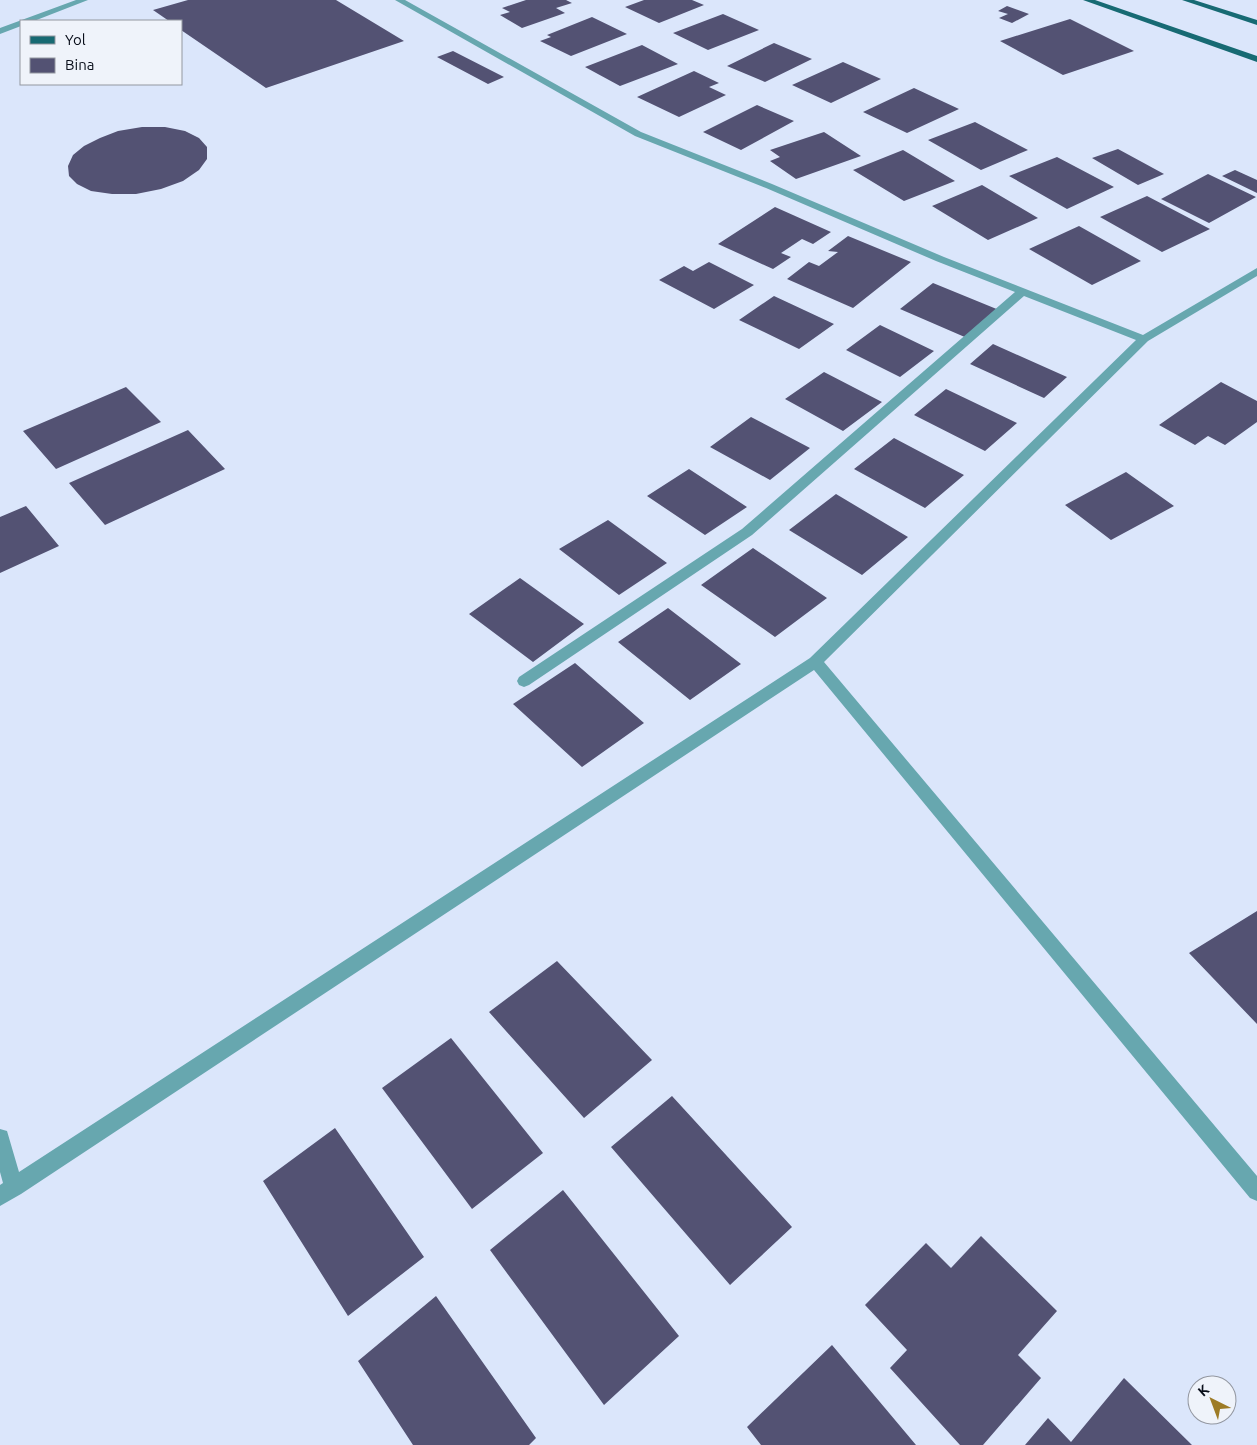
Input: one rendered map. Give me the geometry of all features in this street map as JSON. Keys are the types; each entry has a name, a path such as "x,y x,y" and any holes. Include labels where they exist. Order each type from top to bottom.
{"main road":[{"path":"1087,0 1257,59"},
{"path":"1186,0 1257,23"}],"street":[{"path":"30,20 84,0"},
{"path":"399,0 638,134 769,186 1022,292 1144,339"},
{"path":"0,31 20,23"},
{"path":"0,1138 7,1191 815,662 1144,339 1257,271"},
{"path":"524,681 748,532 1022,292"},
{"path":"815,662 1257,1191"}],"building":[{"path":"188,0 336,0 404,41 266,88 182,31 182,20 168,20 153,10"},
{"path":"526,0 566,0 572,3 556,8 565,13 522,28 500,15 510,12 502,8"},
{"path":"644,0 692,0 704,5 659,23 625,7"},
{"path":"1007,6 1029,14 1012,23 999,18 1008,14 998,11"},
{"path":"723,14 759,30 708,50 673,33"},
{"path":"592,17 627,34 571,56 540,41 551,37 547,35"},
{"path":"1070,19 1134,51 1063,75 1000,41"},
{"path":"774,43 812,59 765,82 727,66"},
{"path":"642,45 678,64 620,86 585,67"},
{"path":"453,51 504,77 488,84 437,57"},
{"path":"843,62 881,79 831,103 792,85"},
{"path":"694,71 719,83 709,87 726,95 679,117 637,97"},
{"path":"914,88 959,109 907,133 863,112"},
{"path":"757,105 794,121 741,150 703,132"},
{"path":"975,122 1028,150 981,170 928,140"},
{"path":"142,127 165,127 185,131 199,138 207,147 207,159 199,170 183,181 161,189 136,194 112,194 91,191 77,184 69,176 68,166 73,155 84,146 118,131"},
{"path":"824,132 861,156 796,179 770,161 780,157 770,150"},
{"path":"1118,149 1164,174 1138,185 1092,158"},
{"path":"903,150 955,181 904,201 853,170"},
{"path":"1057,157 1114,187 1067,209 1009,176"},
{"path":"1235,170 1257,180 1257,193 1222,176"},
{"path":"1208,174 1256,197 1209,223 1161,199"},
{"path":"982,185 1038,218 988,240 932,206"},
{"path":"1147,196 1210,229 1162,252 1100,217"},
{"path":"775,207 831,232 813,244 802,239 781,253 791,257 773,269 718,244"},
{"path":"1079,226 1141,261 1092,285 1029,249"},
{"path":"848,236 911,262 853,308 787,279 809,262 819,266 838,252 828,251"},
{"path":"709,262 754,285 714,309 659,280 684,266 693,271"},
{"path":"933,283 999,310 967,338 900,309"},
{"path":"774,296 834,324 799,349 739,320"},
{"path":"880,325 934,351 900,377 846,350"},
{"path":"993,344 1067,377 1044,398 970,364"},
{"path":"824,372 882,402 843,431 785,399"},
{"path":"1221,382 1257,401 1257,422 1225,445 1208,436 1195,445 1159,425"},
{"path":"126,387 161,422 56,469 23,431"},
{"path":"946,389 1017,423 985,451 914,415"},
{"path":"751,417 810,448 770,480 710,447"},
{"path":"188,430 225,469 105,525 69,483"},
{"path":"894,438 964,475 925,508 854,469"},
{"path":"689,469 747,507 705,535 647,496"},
{"path":"1126,472 1174,506 1111,540 1065,505"},
{"path":"836,494 908,537 862,575 789,530"},
{"path":"26,506 59,546 0,573 0,517"},
{"path":"608,520 667,563 619,595 559,549"},
{"path":"753,548 827,598 775,637 701,585"},
{"path":"520,578 584,624 533,662 469,614"},
{"path":"668,608 741,664 690,700 618,642"},
{"path":"575,663 644,723 582,767 513,704"},
{"path":"1257,911 1257,1024 1189,953"},
{"path":"557,961 652,1060 584,1118 489,1012"},
{"path":"451,1038 543,1153 472,1209 382,1088"},
{"path":"672,1096 792,1227 730,1285 611,1147"},
{"path":"335,1128 424,1257 348,1316 263,1181"},
{"path":"563,1190 679,1336 604,1405 490,1250"},
{"path":"981,1236 1057,1311 1018,1355 1041,1378 983,1445 960,1445 890,1368 907,1350 865,1305 926,1243 951,1268"},
{"path":"436,1296 536,1438 529,1445 413,1445 358,1361"},
{"path":"832,1345 916,1445 761,1445 747,1427"},
{"path":"1124,1378 1192,1445 1025,1445 1048,1418 1071,1442"}]}
